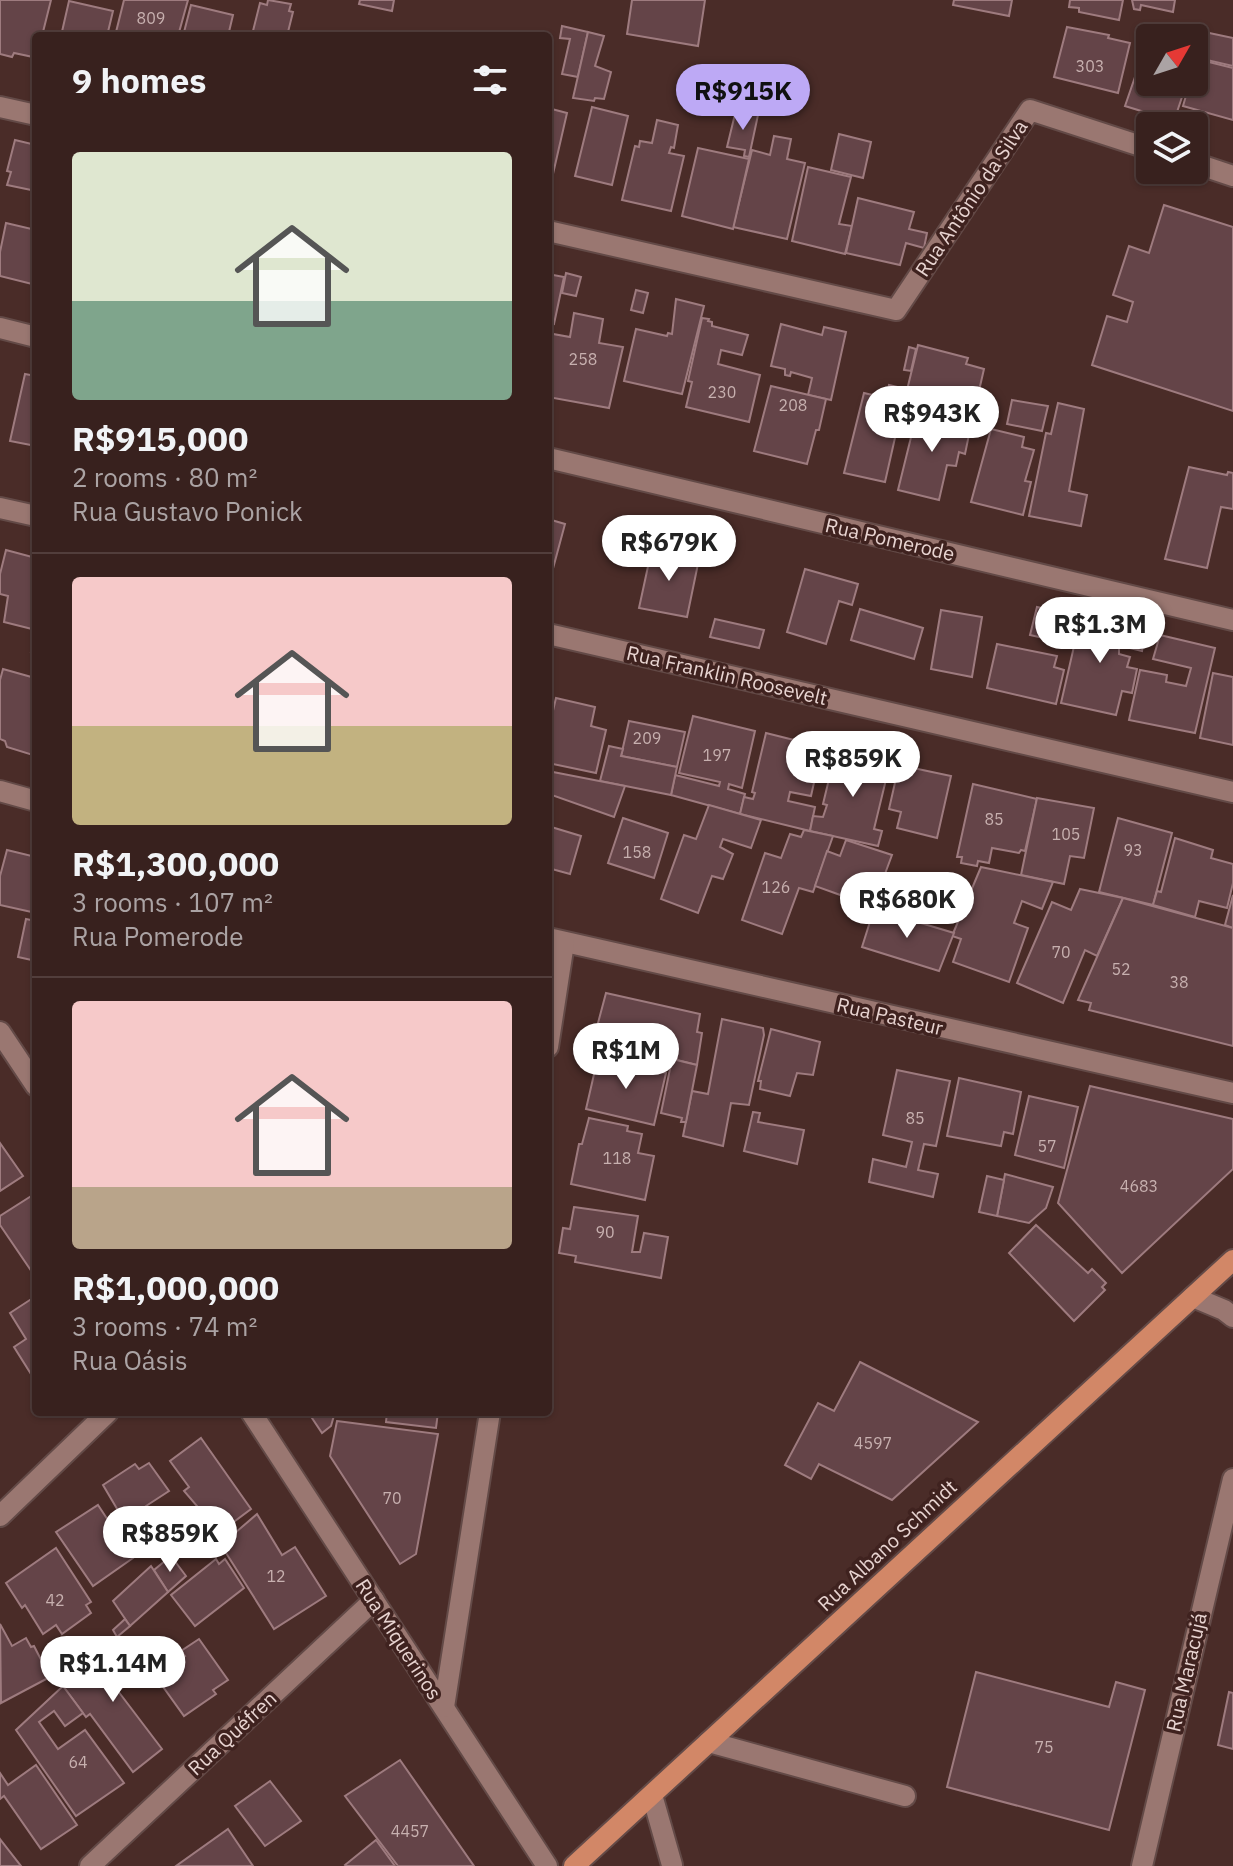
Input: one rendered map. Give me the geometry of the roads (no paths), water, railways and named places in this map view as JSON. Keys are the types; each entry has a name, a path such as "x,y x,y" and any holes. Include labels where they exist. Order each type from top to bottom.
{"main road":[{"name":"Rua Albano Schmidt","path":"574,1866 1233,1260"}],"street":[{"path":"0,107 32,114"},
{"name":"Rua Antônio da Silva","path":"552,232 896,310 1030,110 1136,144"},
{"path":"1208,168 1233,176"},
{"path":"0,328 32,336"},
{"name":"Rua Pomerode","path":"552,459 1233,620"},
{"path":"0,508 32,515"},
{"name":"Rua Franklin Roosevelt","path":"552,635 1233,792"},
{"path":"0,791 32,800"},
{"path":"552,994 556,940"},
{"name":"Rua Pasteur","path":"556,940 1233,1093"},
{"path":"0,1032 32,1080"},
{"path":"1193,1297 1233,1317"},
{"path":"0,1516 104,1416"},
{"name":"Rua Miquerinos","path":"254,1416 547,1866"},
{"path":"444,1707 489,1416"},
{"name":"Rua Maracujá","path":"1142,1866 1233,1479"},
{"name":"Rua Quéfren","path":"90,1866 374,1600"},
{"path":"709,1742 905,1796"},
{"path":"652,1795 671,1866"}]}
